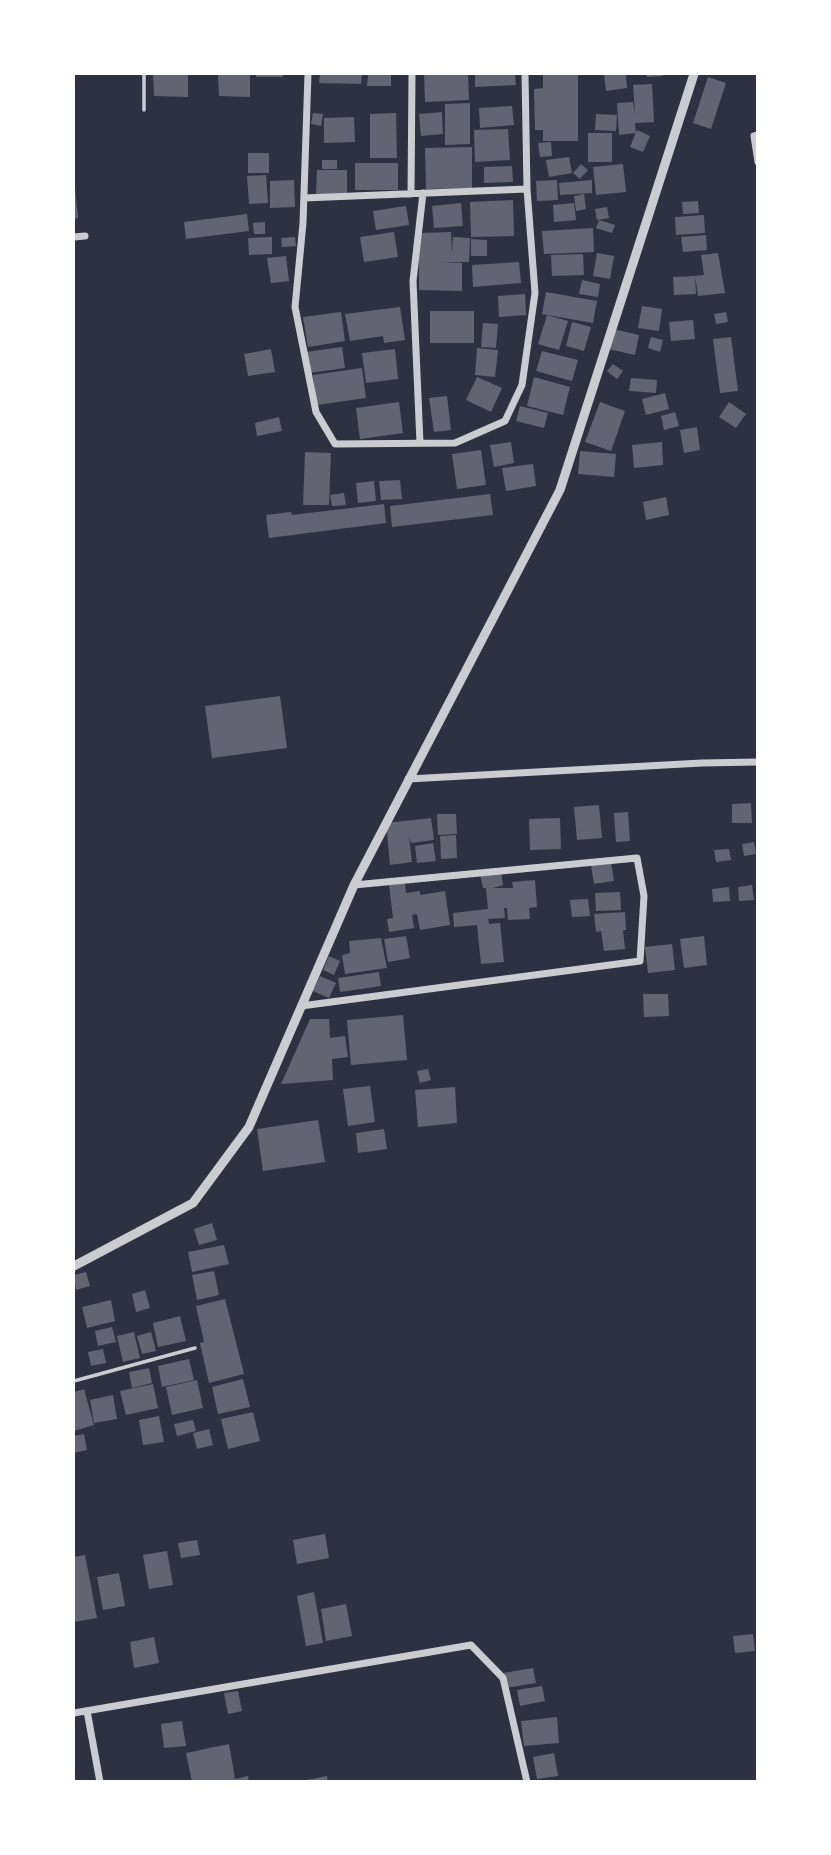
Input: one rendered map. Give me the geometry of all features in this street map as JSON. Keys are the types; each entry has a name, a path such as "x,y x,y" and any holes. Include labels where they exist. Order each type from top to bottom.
{"street":[{"path":"308,74 304,198 295,307 316,412 335,444 455,443 505,421 522,385 535,293 527,189 525,74"},
{"path":"411,194 412,74"},
{"path":"74,1266 193,1203 249,1127 354,886 560,490 694,74"},
{"path":"758,135 754,136 758,162"},
{"path":"304,198 527,189"},
{"path":"420,443 412,281 423,193"},
{"path":"74,237 85,236"},
{"path":"408,779 758,762"},
{"path":"301,1006 640,961 644,896 637,858 354,886"},
{"path":"74,1713 471,1644 503,1678 527,1782"},
{"path":"87,1711 100,1782"}],"lane":[{"path":"144,74 144,110"},
{"path":"74,1381 195,1348"}],"building":[{"path":"153,74 188,74 188,97 154,96"},
{"path":"218,74 250,74 250,97 219,96"},
{"path":"256,74 283,74 283,77 256,77"},
{"path":"320,74 362,74 361,84 319,83"},
{"path":"368,74 391,74 391,86 367,86"},
{"path":"424,74 468,74 469,100 425,102"},
{"path":"475,74 515,74 516,85 475,87"},
{"path":"543,74 578,74 578,141 543,141 543,130 535,130 534,89 543,88"},
{"path":"604,74 626,74 627,88 606,91"},
{"path":"646,74 663,74 663,76 647,77"},
{"path":"708,77 726,83 711,129 693,123"},
{"path":"652,84 654,122 635,123 636,133 619,135 617,103 633,102 635,115 633,85"},
{"path":"470,103 470,144 445,145 445,104"},
{"path":"512,106 514,125 480,128 479,108"},
{"path":"442,112 443,134 421,136 419,114"},
{"path":"313,113 323,114 321,126 311,124"},
{"path":"396,113 397,158 370,158 370,114"},
{"path":"596,114 617,115 616,131 595,130"},
{"path":"354,117 355,142 324,143 324,118"},
{"path":"508,129 510,160 475,162 474,130"},
{"path":"637,130 650,136 643,152 630,147"},
{"path":"588,133 612,133 612,162 588,162"},
{"path":"551,142 552,156 540,157 538,143"},
{"path":"472,147 472,188 426,189 425,148"},
{"path":"248,153 269,153 269,173 248,173"},
{"path":"569,157 572,173 549,177 546,160"},
{"path":"322,160 337,160 337,169 322,169"},
{"path":"355,163 398,163 398,190 355,190"},
{"path":"581,164 588,170 580,179 573,173"},
{"path":"623,164 626,192 596,195 593,167"},
{"path":"512,166 513,182 484,183 484,167"},
{"path":"317,170 347,170 347,195 316,194"},
{"path":"266,175 268,203 249,204 247,176"},
{"path":"294,180 295,207 270,208 270,181"},
{"path":"557,180 558,200 537,201 536,181"},
{"path":"592,180 592,193 560,195 559,183"},
{"path":"74,188 78,218 74,219"},
{"path":"584,194 586,209 576,211 574,196"},
{"path":"513,200 514,236 471,237 470,202"},
{"path":"698,201 699,213 683,214 682,202"},
{"path":"461,203 463,226 434,228 432,206"},
{"path":"574,203 576,220 554,222 553,205"},
{"path":"406,206 409,225 376,230 373,211"},
{"path":"607,207 609,218 597,220 595,209"},
{"path":"247,214 249,231 186,239 184,222"},
{"path":"704,215 705,233 676,235 675,217"},
{"path":"599,220 615,225 612,233 596,228"},
{"path":"265,222 265,234 254,234 253,223"},
{"path":"593,228 594,252 544,254 542,231"},
{"path":"394,232 398,257 364,262 360,237"},
{"path":"451,232 452,253 453,237 470,238 469,262 442,262 462,263 462,291 419,290 419,233"},
{"path":"706,235 707,250 683,252 681,237"},
{"path":"272,237 272,254 249,255 248,238"},
{"path":"295,237 296,246 282,247 281,238"},
{"path":"471,239 487,240 487,256 471,256"},
{"path":"597,253 614,256 610,279 593,276"},
{"path":"718,253 725,293 698,296 695,276 704,275 701,255"},
{"path":"583,254 584,275 552,276 551,255"},
{"path":"286,256 289,281 271,283 267,258"},
{"path":"519,262 521,283 473,287 472,265"},
{"path":"695,276 696,294 674,295 673,277"},
{"path":"582,280 600,284 598,297 579,294"},
{"path":"546,292 597,301 593,323 542,314"},
{"path":"525,294 526,315 499,317 498,296"},
{"path":"642,306 662,309 659,331 638,328"},
{"path":"400,307 405,340 384,343 383,336 350,341 345,314"},
{"path":"430,311 474,311 474,343 430,343"},
{"path":"341,312 345,341 308,347 303,317"},
{"path":"726,312 728,322 716,324 714,314"},
{"path":"547,315 568,321 559,350 538,344"},
{"path":"693,320 695,339 671,341 669,322"},
{"path":"572,322 591,327 584,351 566,346"},
{"path":"483,323 498,324 496,348 481,347"},
{"path":"613,329 639,335 635,355 608,349"},
{"path":"651,337 663,340 660,352 648,348"},
{"path":"731,337 738,391 720,393 713,339"},
{"path":"342,347 345,368 309,373 306,352"},
{"path":"477,348 498,350 495,377 475,375"},
{"path":"271,349 275,372 248,376 244,354"},
{"path":"395,349 398,379 366,383 362,353"},
{"path":"542,351 578,360 572,381 536,371"},
{"path":"613,364 623,371 617,379 607,371"},
{"path":"362,368 366,398 317,405 313,375"},
{"path":"477,377 502,388 491,412 466,400"},
{"path":"534,377 570,387 563,415 527,406"},
{"path":"631,378 657,380 656,393 629,391"},
{"path":"665,393 669,409 646,415 642,399"},
{"path":"447,396 451,430 434,432 429,398"},
{"path":"399,402 403,433 360,439 356,408"},
{"path":"600,402 625,411 611,451 585,442"},
{"path":"729,402 746,414 736,428 719,417"},
{"path":"520,406 548,413 544,428 516,421"},
{"path":"675,412 679,426 664,430 661,416"},
{"path":"279,417 282,431 257,436 255,423"},
{"path":"697,427 700,450 684,453 680,430"},
{"path":"511,442 514,463 494,467 490,445"},
{"path":"662,442 663,465 634,468 632,445"},
{"path":"481,450 486,485 457,489 452,454"},
{"path":"580,451 616,454 614,477 578,474"},
{"path":"305,452 331,453 329,505 303,505"},
{"path":"533,464 536,486 506,491 502,468"},
{"path":"400,480 402,499 381,500 379,481"},
{"path":"374,481 376,501 358,503 356,483"},
{"path":"344,493 346,505 332,506 330,495"},
{"path":"490,494 493,515 392,527 390,506"},
{"path":"666,497 669,515 646,520 643,502"},
{"path":"384,504 386,523 269,538 266,515 291,512 292,515"},
{"path":"280,696 287,748 212,758 205,706"},
{"path":"751,803 752,823 732,823 732,804"},
{"path":"599,805 602,838 577,840 574,807"},
{"path":"628,812 630,841 616,842 614,813"},
{"path":"437,814 456,814 457,834 438,835"},
{"path":"431,818 434,840 411,843 409,836 412,862 390,865 386,823"},
{"path":"560,818 561,849 530,850 529,819"},
{"path":"456,835 457,858 441,859 440,836"},
{"path":"754,842 756,854 744,856 742,844"},
{"path":"433,843 436,861 417,863 415,846"},
{"path":"729,849 731,860 716,862 714,850"},
{"path":"611,862 614,881 594,884 591,865"},
{"path":"501,871 503,885 493,888 513,888 512,882 535,880 537,907 529,908 530,919 508,920 507,908 504,908 505,918 488,919 489,924 500,923 504,962 481,964 477,925 454,927 453,913 488,909 486,888 483,888 480,874"},
{"path":"405,883 406,893 420,891 420,895 445,891 450,925 420,930 417,914 412,915 414,928 389,932 387,919 393,918 389,885"},
{"path":"752,885 754,900 739,901 738,887"},
{"path":"729,887 730,901 713,902 712,889"},
{"path":"620,892 621,910 596,911 595,893"},
{"path":"588,899 590,916 572,917 570,900"},
{"path":"625,912 625,949 604,951 601,931 596,932 594,914"},
{"path":"406,936 410,958 388,962 384,939"},
{"path":"704,936 707,965 684,968 680,939"},
{"path":"381,938 387,968 345,974 342,955 350,953 349,941"},
{"path":"672,944 675,970 648,973 645,947"},
{"path":"329,956 340,961 334,975 323,970"},
{"path":"379,972 381,986 340,992 338,978"},
{"path":"320,976 336,983 329,998 313,991"},
{"path":"643,994 668,994 669,1016 644,1017"},
{"path":"403,1015 407,1060 351,1065 347,1020"},
{"path":"310,1019 329,1019 330,1038 345,1036 348,1057 332,1059 333,1080 281,1084"},
{"path":"428,1069 431,1080 420,1083 417,1071"},
{"path":"370,1086 375,1122 348,1126 343,1089"},
{"path":"455,1087 457,1123 418,1127 415,1090"},
{"path":"318,1120 325,1162 263,1171 257,1129"},
{"path":"384,1129 387,1149 358,1153 356,1133"},
{"path":"212,1223 217,1240 199,1245 194,1229"},
{"path":"224,1245 229,1264 192,1272 188,1252"},
{"path":"214,1271 219,1295 197,1300 192,1275"},
{"path":"86,1272 90,1286 76,1290 74,1275"},
{"path":"145,1290 150,1308 136,1312 132,1294"},
{"path":"225,1299 244,1374 209,1383 200,1343 204,1342 196,1306"},
{"path":"111,1300 115,1321 87,1328 82,1307"},
{"path":"180,1316 186,1341 158,1347 153,1323"},
{"path":"112,1327 116,1342 98,1346 95,1331"},
{"path":"134,1332 140,1358 123,1362 117,1336"},
{"path":"151,1332 156,1351 142,1354 137,1336"},
{"path":"103,1349 106,1363 91,1366 88,1352"},
{"path":"189,1359 194,1380 162,1387 158,1366"},
{"path":"149,1368 152,1383 132,1388 129,1372"},
{"path":"243,1379 250,1407 218,1414 212,1387"},
{"path":"197,1380 203,1408 172,1415 166,1387"},
{"path":"153,1384 158,1408 126,1415 120,1391"},
{"path":"84,1389 94,1425 74,1431 74,1392"},
{"path":"113,1395 117,1419 94,1423 90,1400"},
{"path":"253,1412 260,1441 228,1449 221,1419"},
{"path":"159,1416 164,1442 143,1445 139,1420"},
{"path":"193,1420 196,1431 177,1436 174,1424"},
{"path":"209,1429 213,1445 197,1449 193,1433"},
{"path":"84,1434 87,1450 74,1453 74,1436"},
{"path":"325,1534 329,1558 297,1564 293,1540"},
{"path":"197,1540 200,1555 181,1558 178,1543"},
{"path":"167,1551 173,1585 149,1589 143,1555"},
{"path":"85,1555 97,1618 74,1622 74,1557"},
{"path":"119,1573 125,1606 103,1610 97,1577"},
{"path":"314,1592 323,1643 306,1646 297,1596"},
{"path":"346,1604 352,1636 326,1641 321,1609"},
{"path":"753,1634 755,1651 735,1653 733,1636"},
{"path":"154,1637 159,1663 134,1668 130,1642"},
{"path":"533,1668 536,1683 506,1688 503,1673"},
{"path":"542,1686 545,1701 520,1706 517,1690"},
{"path":"238,1691 242,1711 228,1714 224,1693"},
{"path":"557,1717 559,1743 524,1746 521,1721"},
{"path":"182,1721 186,1746 164,1748 161,1724"},
{"path":"229,1744 235,1779 248,1776 249,1782 192,1782 186,1753"},
{"path":"554,1753 558,1776 537,1779 533,1757"},
{"path":"327,1776 328,1782 306,1782 306,1780"}]}
